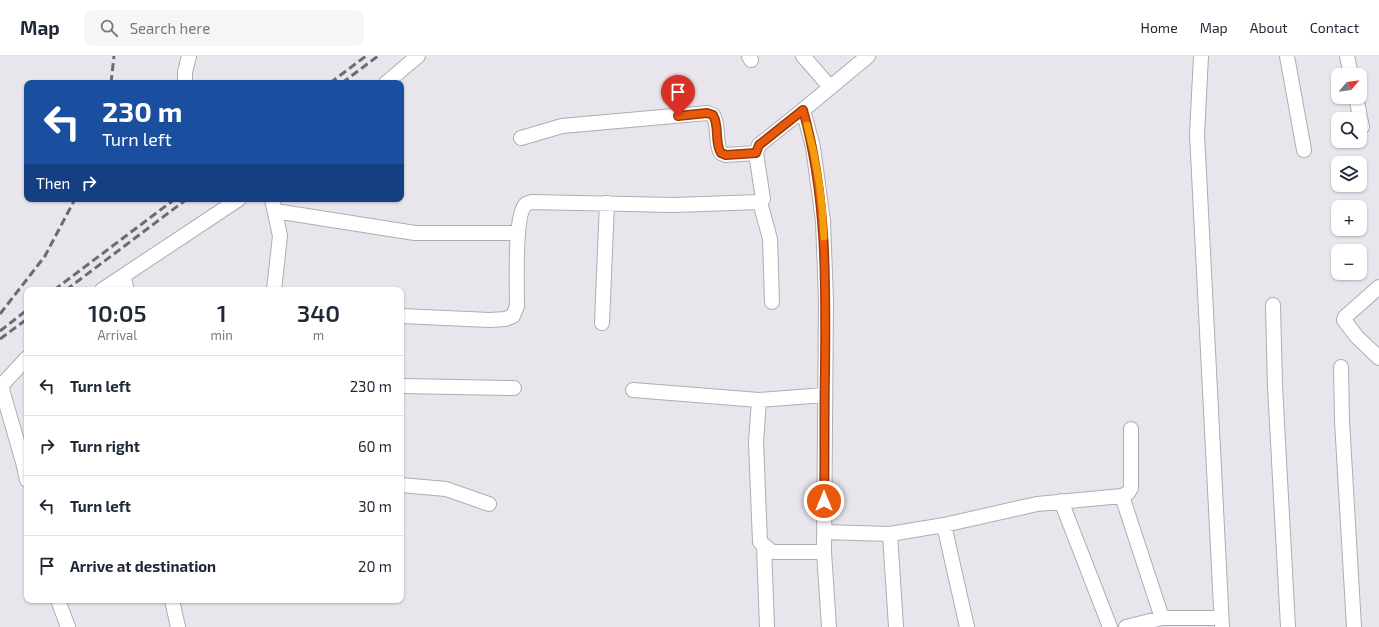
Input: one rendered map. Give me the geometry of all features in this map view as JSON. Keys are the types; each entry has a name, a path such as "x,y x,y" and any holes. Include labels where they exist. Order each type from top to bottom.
{"street":[{"path":"185,80 185,72 189,56"},
{"path":"390,80 418,56"},
{"path":"803,56 830,87"},
{"path":"772,302 770,239 760,202 763,198 756,153 759,145 868,56"},
{"path":"1126,627 1162,618 1221,623 1197,134 1201,56"},
{"path":"1287,56 1304,150"},
{"path":"1347,56 1350,68"},
{"path":"803,110 813,147 823,221 826,300 824,552 829,627"},
{"path":"521,138 562,126 707,113 713,115 716,121 718,148 721,153 726,155 756,153"},
{"path":"106,287 234,202"},
{"path":"404,316 490,320 505,319 514,316 517,306 518,233 523,210 526,204 531,202 674,205 760,202"},
{"path":"602,323 607,203"},
{"path":"274,287 280,236 274,205 415,233 518,233"},
{"path":"123,276 126,287"},
{"path":"1379,287 1345,317 1344,320 1357,337 1379,358"},
{"path":"1273,305 1275,386 1288,627"},
{"path":"24,361 1,386 24,466"},
{"path":"1341,367 1342,421 1354,627"},
{"path":"404,386 514,388"},
{"path":"633,390 759,400 825,396"},
{"path":"759,400 756,442 760,542 772,552 824,552"},
{"path":"824,532 890,534 944,525 1037,504 1122,496 1128,493 1130,488 1131,429"},
{"path":"404,485 446,490 489,504"},
{"path":"1122,496 1162,618"},
{"path":"1060,501 1110,627"},
{"path":"944,525 967,627"},
{"path":"890,534 896,627"},
{"path":"764,546 767,627"},
{"path":"59,603 68,627"},
{"path":"173,603 178,627"}],"railway":[{"path":"111,80 114,56"},
{"path":"334,80 366,56"},
{"path":"346,80 378,56"},
{"path":"0,314 45,256 73,202"},
{"path":"58,287 171,202"},
{"path":"70,287 183,202"},
{"path":"0,331 24,312"},
{"path":"0,339 24,321"}],"slow traffic":[{"path":"807,125 813,147 824,237"}],"route":[{"path":"678,116 707,113 713,115 716,121 718,148 721,153 726,155 756,153 759,145 791,118 803,110 813,147 823,221 826,300 824,501"}]}
